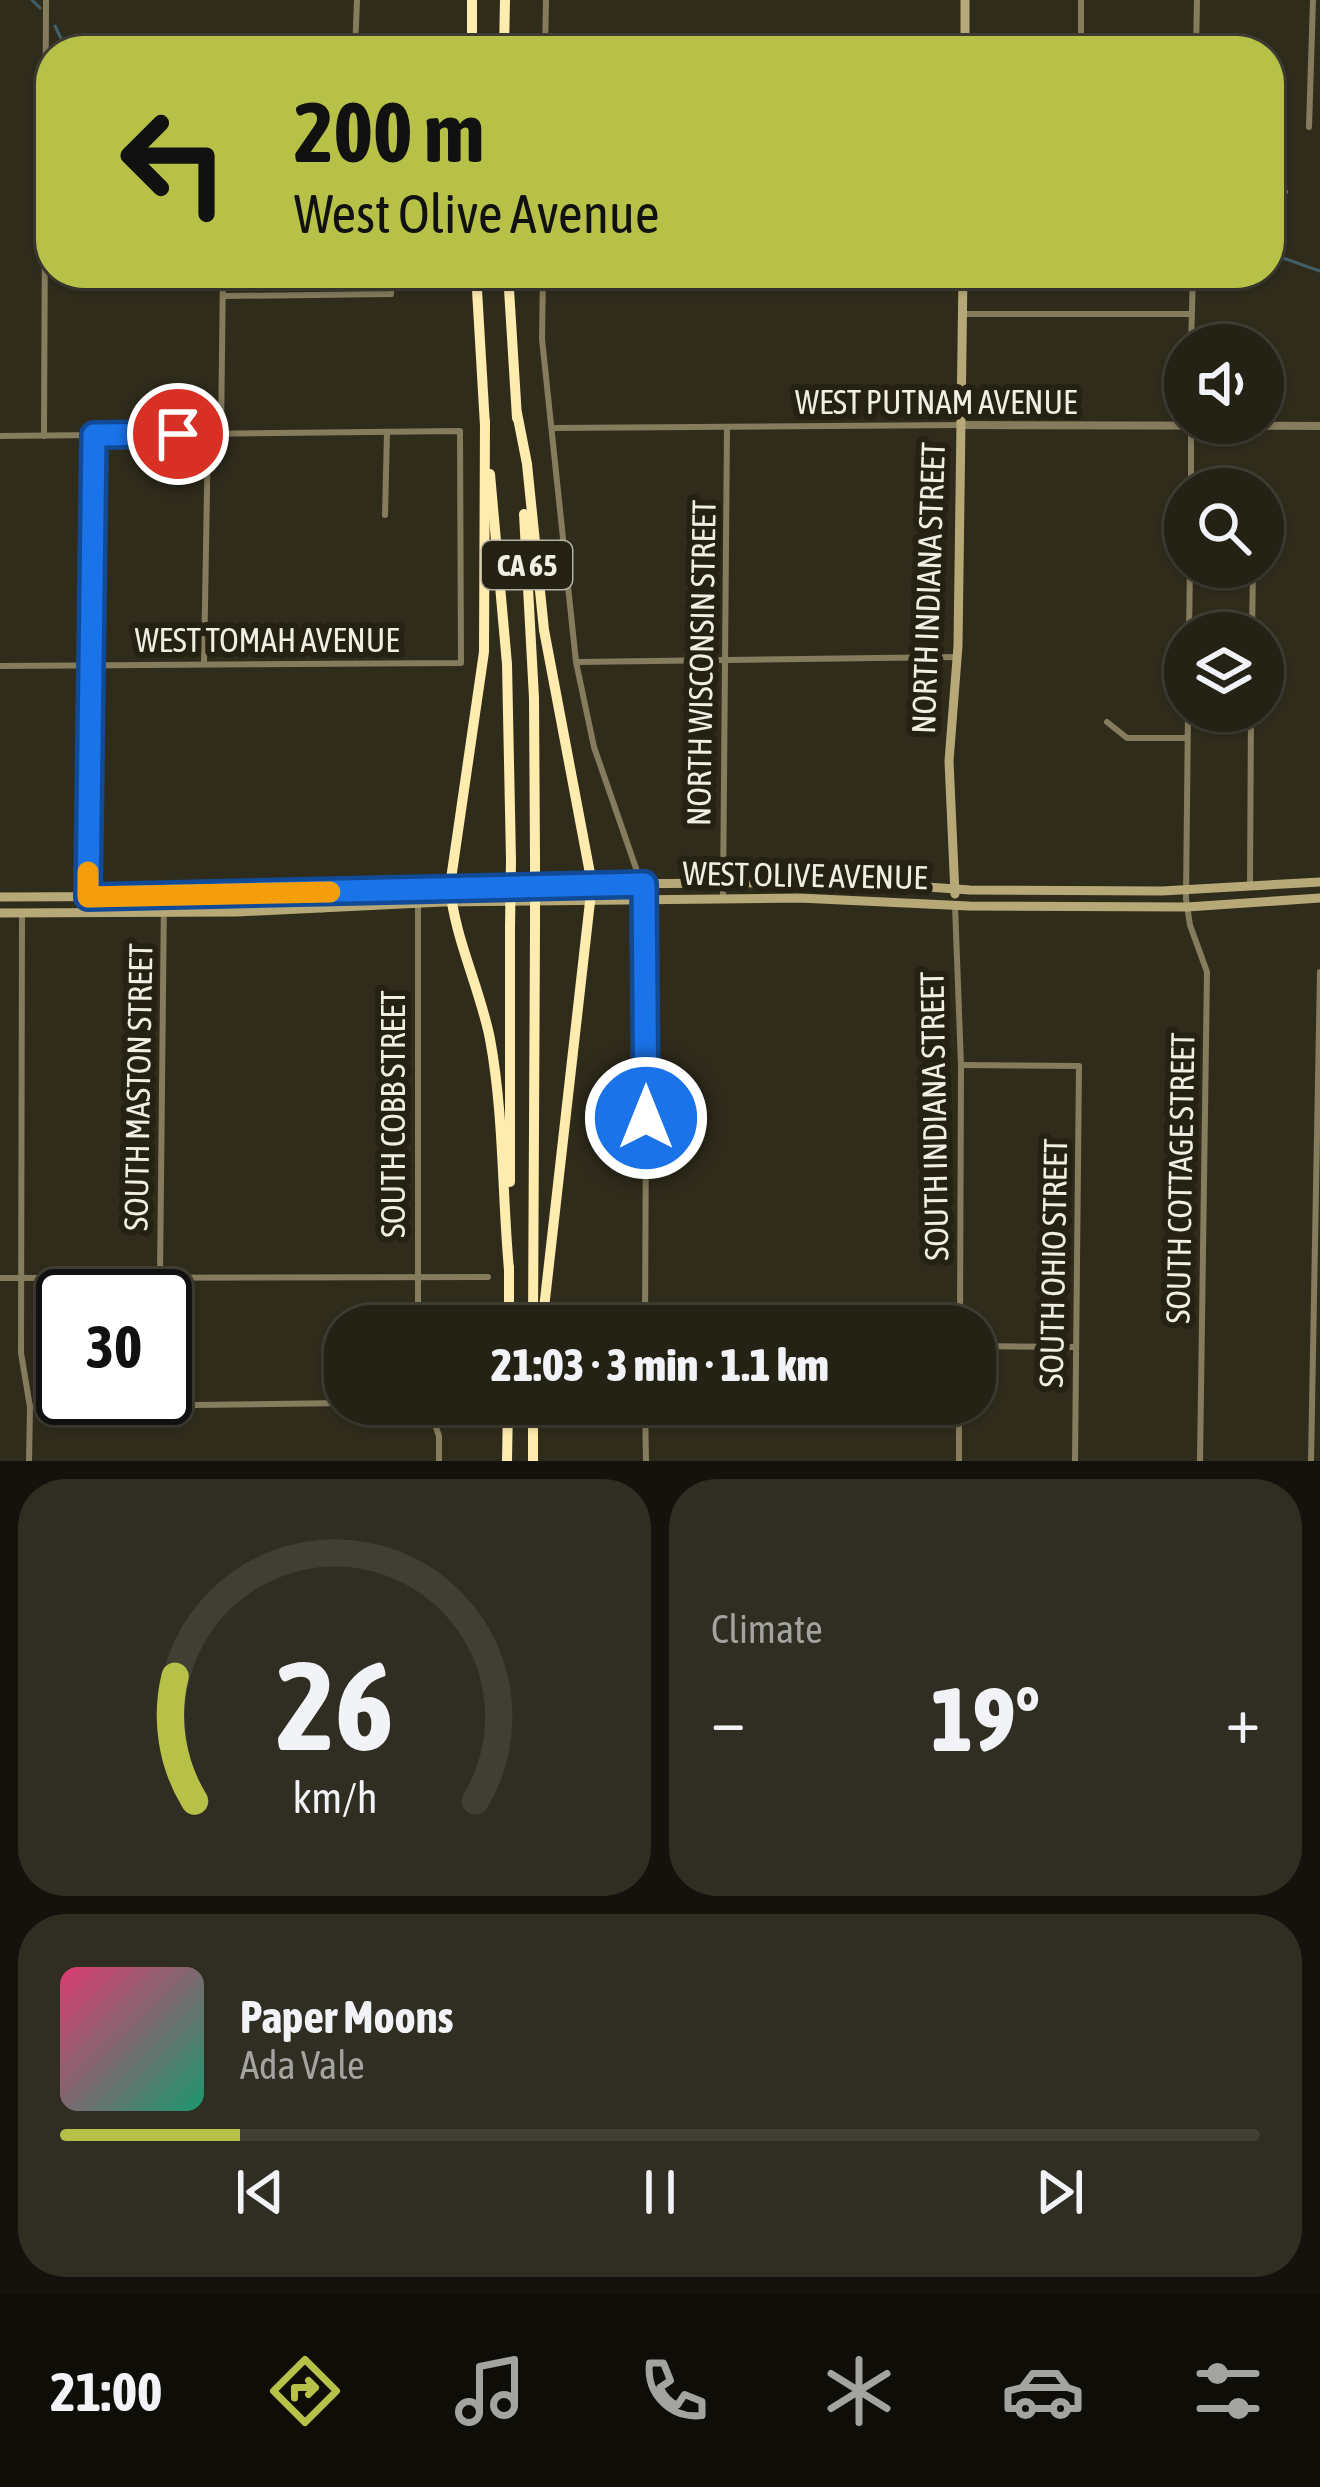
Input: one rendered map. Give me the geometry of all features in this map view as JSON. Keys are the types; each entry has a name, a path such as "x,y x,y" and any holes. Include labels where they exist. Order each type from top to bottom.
{"highway":[{"path":"472,0 472,36"},
{"path":"504,36 505,0"},
{"name":"CA 65","path":"477,288 508,664 509,1305"},
{"name":"CA 65","path":"509,288 533,660 537,1305"},
{"path":"517,413 527,464 544,630 592,884 540,1305"},
{"path":"485,421 484,652 451,886 493,1057 509,1270"},
{"path":"508,1425 508,1461"},
{"path":"533,1425 533,1461"}],"main road":[{"path":"964,36 965,0"},
{"name":"NORTH INDIANA STREET","path":"955,905 949,761 957,657 963,288"},
{"name":"WEST OLIVE AVENUE","path":"0,913 592,901 723,883 856,882 1186,898 1250,885 1320,882"},
{"name":"WEST OLIVE AVENUE","path":"0,897 164,897 592,884 723,899 855,898 955,905 1320,898"},
{"path":"322,908 331,900 357,896 360,890"}],"street":[{"path":"46,0 46,36"},
{"path":"356,36 357,0"},
{"path":"545,0 545,36"},
{"path":"1081,0 1081,36"},
{"path":"1196,36 1197,0"},
{"path":"1309,127 1312,0"},
{"path":"44,436 45,288"},
{"path":"221,432 223,288"},
{"path":"223,296 392,294 392,288"},
{"path":"543,288 542,339 576,662 594,747 646,892 645,1305"},
{"path":"1191,324 1192,288"},
{"path":"962,314 1191,314"},
{"name":"WEST PUTNAM AVENUE","path":"552,428 1164,424"},
{"name":"WEST PUTNAM AVENUE","path":"1284,425 1320,426"},
{"name":"NORTH WISCONSIN STREET","path":"723,899 727,428"},
{"name":"WEST TOMAH AVENUE","path":"0,666 461,663 460,430 387,432"},
{"path":"0,436 387,432 385,515"},
{"path":"204,663 208,433"},
{"path":"88,912 94,435"},
{"path":"576,662 957,657"},
{"path":"1107,722 1126,738 1187,738"},
{"name":"SOUTH COTTAGE STREET","path":"1187,732 1186,898 1207,972 1200,1461"},
{"path":"1250,885 1251,732"},
{"name":"SOUTH MASTON STREET","path":"160,1269 164,897"},
{"name":"SOUTH COBB STREET","path":"418,902 418,1305"},
{"name":"SOUTH INDIANA STREET","path":"955,905 961,1065 960,1305"},
{"path":"22,913 21,1353 30,1407 29,1461"},
{"path":"1311,1461 1320,973"},
{"name":"SOUTH OHIO STREET","path":"961,1065 1079,1066 1075,1461"},
{"path":"0,1278 36,1276"},
{"path":"192,1278 488,1276"},
{"path":"996,1346 1076,1346"},
{"path":"30,1407 324,1403"},
{"path":"435,1425 439,1461"},
{"path":"646,1425 646,1461"},
{"path":"959,1425 959,1461"}],"waterway":[{"path":"32,0 40,8"},
{"path":"55,26 60,36"},
{"path":"1284,258 1320,271"}],"slow traffic":[{"path":"88,872 88,897 330,892"}],"route":[{"path":"178,434 94,435 88,897 644,884 646,1118"}]}
